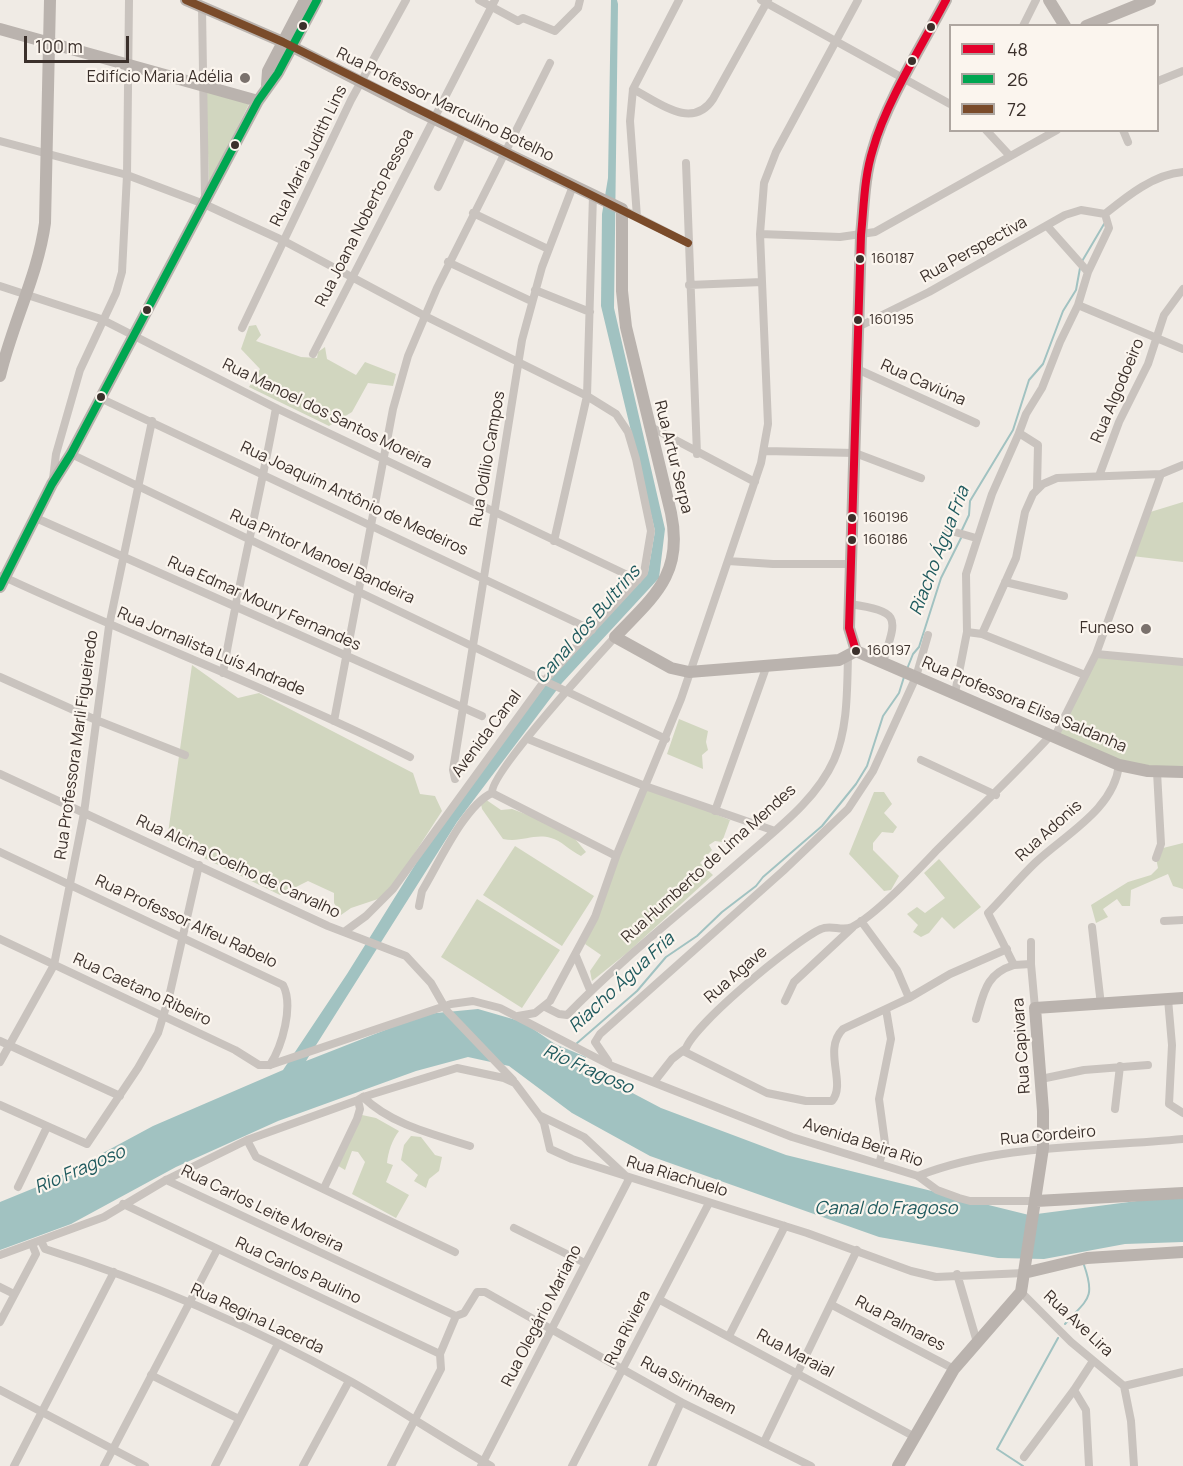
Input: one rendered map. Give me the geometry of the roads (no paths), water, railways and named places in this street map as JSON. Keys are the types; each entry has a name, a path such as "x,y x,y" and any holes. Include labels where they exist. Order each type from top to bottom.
{"street":[{"path":"0,375 44,237 48,154 50,0"},
{"path":"52,484 56,454 73,393 101,319 116,293 122,272 127,176 129,0"},
{"name":"Rua Professor Marculino Botelho","path":"186,0 287,44 361,83 688,243"},
{"path":"2,580 52,484 72,454 258,101 267,85 278,74 304,0"},
{"path":"287,44 317,0"},
{"name":"Rua Maria Judith Lins","path":"242,328 361,83 406,0"},
{"path":"479,0 493,4 518,21 523,18 555,31 578,8 580,0"},
{"path":"637,217 630,121 633,89 679,0"},
{"path":"517,1016 535,1013 545,1007 576,956 600,903 616,856 666,738 741,526 765,451 768,394 760,234 761,198 769,167 858,0"},
{"name":"Rua Humberto de Lima Mendes","path":"545,1007 566,1015 590,990 775,831 819,786 837,752 852,654 849,628 861,235 866,175 874,145 946,0"},
{"path":"1024,24 1036,0"},
{"path":"1049,0 1064,24"},
{"path":"1091,24 1150,0"},
{"path":"633,89 684,115 703,110 713,99 765,1 949,103"},
{"name":"Rua Joana Noberto Pessoa","path":"313,354 493,4"},
{"path":"202,8 205,203"},
{"path":"0,29 258,101"},
{"path":"334,721 400,381 448,262 550,63"},
{"path":"1159,81 1183,71"},
{"path":"438,187 464,132"},
{"path":"988,132 1010,156"},
{"path":"760,234 861,235 882,228 1053,132"},
{"path":"1124,132 1128,142"},
{"path":"0,141 127,176 205,203 587,396"},
{"path":"686,163 697,454"},
{"path":"954,693 967,632 966,574 976,537 1002,467 1026,414 1042,388 1078,305 1087,271 1107,221 1138,189 1171,174 1183,172"},
{"name":"Rua Odílio Campos","path":"455,779 453,770 471,645 519,361 531,301 548,249 573,186"},
{"path":"554,541 587,396 597,197"},
{"name":"Rua Artur Serpa","path":"492,793 495,781 563,690 661,588 669,571 673,549 673,520 649,426 624,311 620,208"},
{"name":"Rua Perspectiva","path":"858,327 1048,227 1065,215 1081,210 1107,221"},
{"path":"473,213 548,249"},
{"path":"1048,227 1087,271"},
{"path":"448,262 531,301"},
{"path":"689,285 762,282"},
{"name":"Rua Manoel dos Santos Moreira","path":"0,285 101,319 276,408 638,580"},
{"name":"Rua Algodoeiro","path":"1099,476 1119,422 1157,340 1164,315 1183,288"},
{"path":"535,290 590,312"},
{"path":"1078,305 1183,349"},
{"name":"Rua Caviúna","path":"857,369 976,423"},
{"name":"Avenida Canal","path":"344,932 375,909 403,877 546,681 646,570 651,531 628,432 616,414 587,396"},
{"name":"Rua Joaquim Antônio de Medeiros","path":"100,398 592,630"},
{"path":"224,674 234,607 264,474 276,408"},
{"name":"Rua Professora Marli Figueiredo","path":"0,1062 4,1044 54,965 84,813 109,626 152,421"},
{"path":"649,426 697,454 754,482"},
{"path":"982,634 1016,558 1025,512 1037,488 1038,445 1019,433"},
{"path":"765,451 855,453 921,478"},
{"name":"Rua Pintor Manoel Bandeira","path":"72,454 666,738"},
{"path":"1037,488 1057,478 1161,474 1183,465"},
{"path":"785,1001 794,982 909,879 1053,736 1096,654 1161,474"},
{"name":"Rua Edmar Moury Fernandes","path":"36,518 482,716"},
{"path":"948,530 976,537"},
{"path":"728,561 773,564 851,564"},
{"name":"Rua Jornalista Luís Andrade","path":"2,580 334,721 410,757"},
{"path":"1005,582 1064,596"},
{"path":"850,604 886,612 892,618 894,625 883,662"},
{"path":"967,632 982,634 1084,675"},
{"path":"612,1066 598,1048 595,1039 776,877 848,809 873,771 915,677 928,635"},
{"path":"615,637 670,668 689,672 830,661 852,654"},
{"name":"Rua Professora Elisa Saldanha","path":"852,654 883,662 1119,765 1157,772 1183,772"},
{"path":"1096,654 1183,662"},
{"path":"715,811 767,665"},
{"path":"0,677 96,720 184,755"},
{"path":"528,739 645,786 775,831"},
{"path":"921,760 996,795"},
{"name":"Rua Adonis","path":"1007,949 988,913 1035,864 1086,820 1108,796 1118,779 1119,765"},
{"path":"1156,858 1161,844 1157,772"},
{"name":"Rua Alcina Coelho de Carvalho","path":"0,774 363,942 406,956 432,983 446,1010 515,1083"},
{"path":"419,906 422,891 470,812 483,797 492,793 616,856"},
{"name":"Rua Professor Alfeu Rabelo","path":"0,852 283,985 286,994 284,1037 270,1065"},
{"path":"0,1105 87,1144 146,1055 164,1017 199,865"},
{"path":"1164,921 1183,920"},
{"path":"858,923 897,970 909,998"},
{"name":"Rua Agave","path":"654,1082 709,1019 793,947 821,928 846,928 858,923"},
{"path":"1092,927 1101,1005"},
{"name":"Rua Caetano Ribeiro","path":"0,939 235,1050 259,1065 270,1065"},
{"name":"Rua Capivara","path":"1031,942 1041,1079 1043,1149 1036,1205"},
{"path":"685,1049 690,1057 767,1093 827,1102 835,1098 834,1051 837,1036 849,1025 909,998 950,974 1007,949 1014,965"},
{"path":"576,956 590,990"},
{"path":"976,1019 989,980 997,972 1014,965 1031,964"},
{"path":"1035,1008 1183,998"},
{"path":"1167,999 1172,1066 1170,1106 1183,1113"},
{"name":"Avenida Beira Rio","path":"270,1065 446,1010 459,1002 473,1001 500,1008 612,1066 792,1137 918,1176 937,1190 970,1201 1036,1205 1183,1193"},
{"path":"879,1164 885,1143 879,1099 891,1039 886,1009"},
{"path":"4,1044 120,1096"},
{"path":"1041,1079 1084,1070 1148,1065"},
{"path":"1114,1109 1120,1066"},
{"path":"1172,1066 1183,1067"},
{"path":"166,1180 247,1140 361,1098 457,1068 465,1068 515,1083"},
{"name":"Rua Riachuelo","path":"515,1083 539,1115 552,1150 629,1179 785,1226 911,1271 936,1276 1024,1270"},
{"path":"361,1098 403,1123 470,1146"},
{"path":"324,1188 357,1119 361,1098"},
{"path":"539,1115 584,1137 629,1179"},
{"path":"18,1187 47,1127"},
{"name":"Rua Cordeiro","path":"918,1176 958,1162 1043,1149 1183,1139"},
{"path":"247,1140 256,1157 455,1252"},
{"name":"Rua Olegário Mariano","path":"485,1464 629,1179"},
{"name":"Rua Carlos Leite Moreira","path":"41,1241 104,1217 166,1180 456,1316"},
{"name":"Rua Riviera","path":"572,1466 709,1203"},
{"name":"Rua Carlos Paulino","path":"123,1204 217,1251 440,1354"},
{"name":"Rua Ave Lira","path":"1036,1205 1021,1292 1092,1361 1124,1386"},
{"path":"729,1336 785,1226"},
{"path":"514,1228 585,1263"},
{"path":"0,1255 41,1241"},
{"name":"Rua Regina Lacerda","path":"41,1241 45,1249 114,1272 278,1344 415,1419 485,1464"},
{"path":"0,1322 36,1254 32,1244"},
{"path":"764,1442 857,1250"},
{"path":"104,1466 217,1251"},
{"path":"1024,1270 1087,1258 1183,1252"},
{"path":"14,1466 44,1413 114,1272"},
{"path":"957,1274 977,1342"},
{"path":"0,1287 14,1294"},
{"name":"Rua Sirinhaem","path":"456,1316 464,1313 478,1292 484,1292 681,1402 811,1466"},
{"path":"897,1466 954,1369 1021,1292"},
{"name":"Rua Maraial","path":"660,1300 799,1372 915,1437"},
{"name":"Rua Palmares","path":"832,1305 954,1369"},
{"path":"391,1466 441,1369 440,1354 456,1316"},
{"path":"215,1466 278,1344"},
{"path":"1024,1457 1074,1390 1092,1361"},
{"path":"1134,1466 1131,1421 1124,1386 1183,1372"},
{"path":"151,1375 239,1419"},
{"path":"303,1466 349,1381"},
{"path":"0,1390 145,1466"},
{"path":"1074,1390 1086,1410 1089,1466"},
{"path":"652,1466 681,1402"}],"water":[{"name":"Canal do Fragoso","path":"611,0 617,0 618,4 614,308 665,529 659,578 562,683 457,822 306,1061 426,1014 478,1009 523,1022 555,1044 586,1057 583,1067 661,1108 786,1155 1029,1215 1183,1195 1183,1242 1125,1244 1044,1259 998,1258 879,1237 650,1156 572,1113 509,1066 468,1057 416,1071 278,1121 176,1167 71,1224 0,1250 0,1202 49,1182 153,1126 283,1070 347,974 438,828 551,678 648,572 655,531 601,306 602,214 608,178"}],"waterway":[{"name":"Riacho Água Fria","path":"1081,263 1104,224"},
{"name":"Riacho Água Fria","path":"961,532 969,515 970,501 1013,430 1029,380 1043,364 1063,311 1076,290 1080,268"},
{"name":"Riacho Água Fria","path":"907,669 913,654 919,647 941,578 961,538"},
{"name":"Riacho Água Fria","path":"576,1044 637,991 666,957 697,936 822,826 856,784 867,766 883,716 899,693 904,677"},
{"path":"1065,1324 1084,1303 1089,1292 1088,1276 1084,1265"},
{"path":"1023,1466 997,1449 1058,1338"}],"place":[{"name":"Edifício Maria Adélia","path":"245,78"},
{"name":"160187","path":"860,259"},
{"name":"160195","path":"858,320"},
{"name":"160196","path":"852,518"},
{"name":"160186","path":"852,540"},
{"name":"Funeso","path":"1146,629"},
{"name":"160197","path":"856,651"}],"water label":[{"name":"Canal dos Bultrins","path":"588,625"},
{"name":"Rio Fragoso","path":"588,1070"},
{"name":"Rio Fragoso","path":"80,1170"}]}
